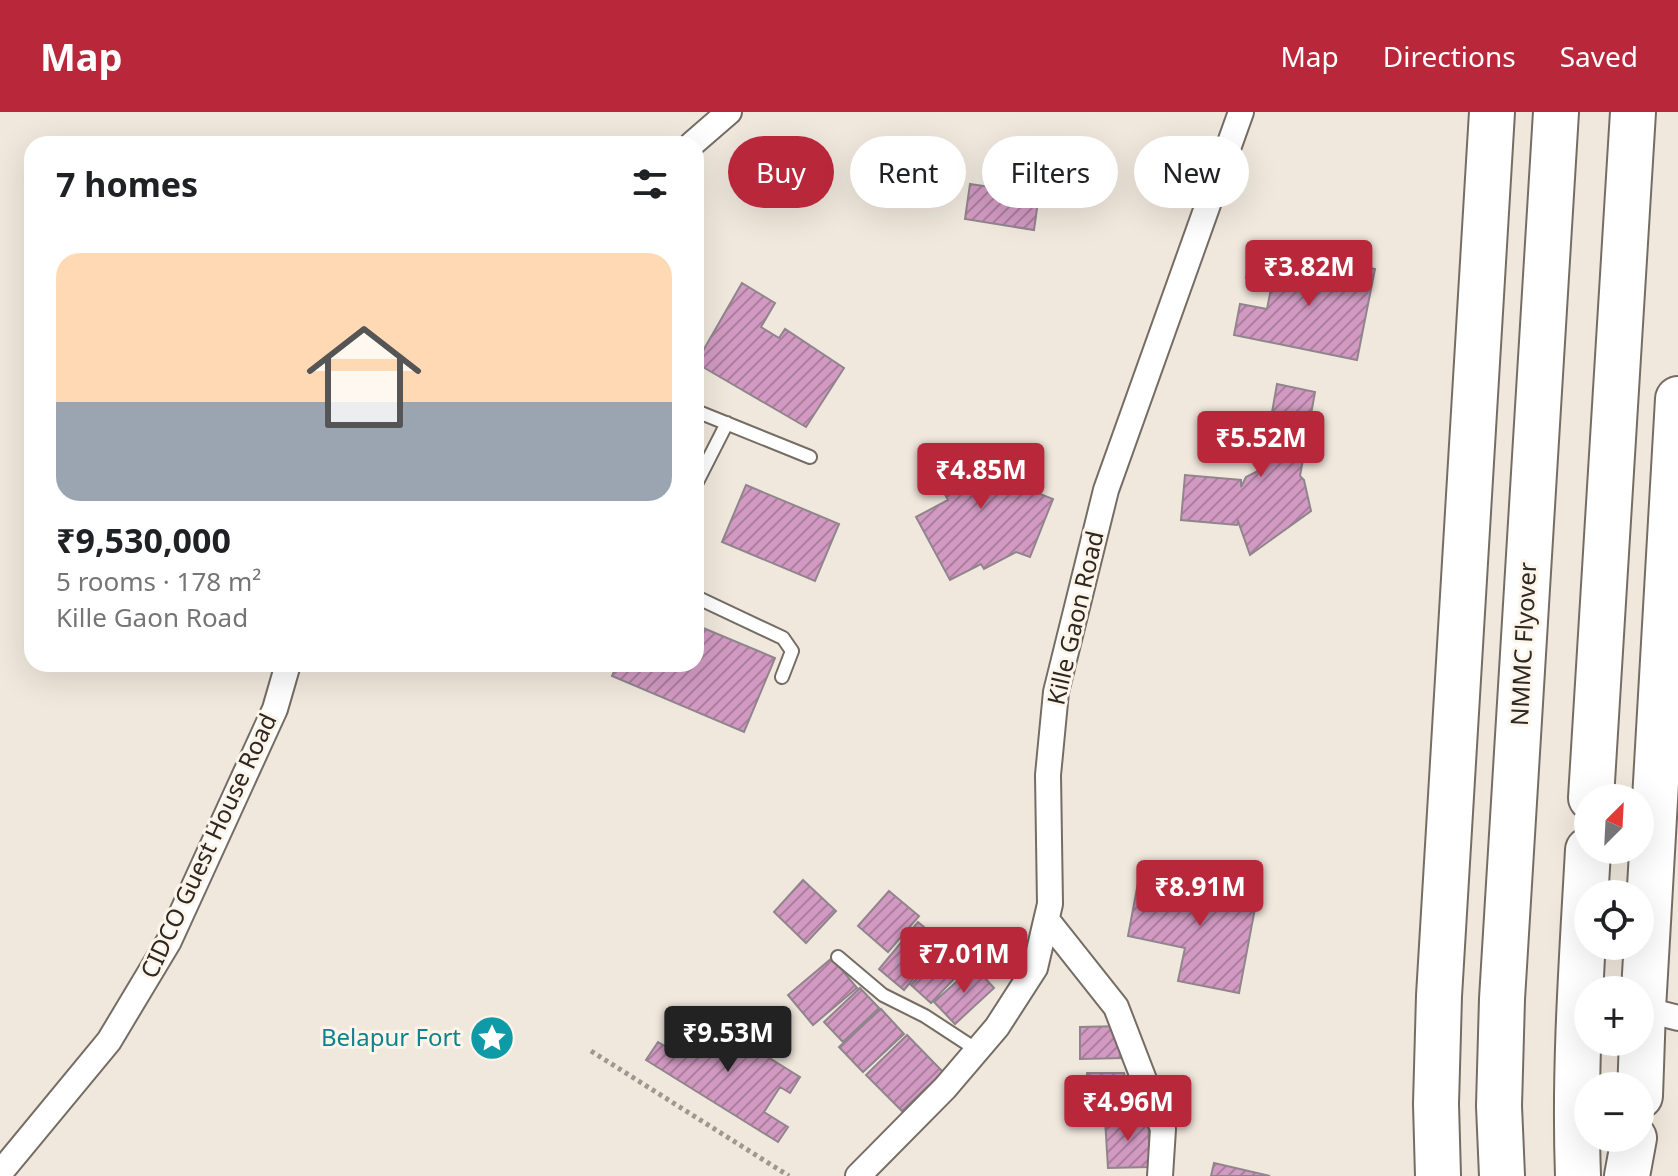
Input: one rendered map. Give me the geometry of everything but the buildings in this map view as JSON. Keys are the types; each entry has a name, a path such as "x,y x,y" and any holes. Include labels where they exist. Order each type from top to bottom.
{"highway":[{"path":"1438,1176 1439,996 1492,112"},
{"name":"NMMC Flyover","path":"1502,1176 1499,1106 1502,999 1556,112"},
{"path":"1592,784 1633,112"},
{"path":"1646,1072 1660,1014 1678,399"},
{"path":"1578,1176 1579,1005 1587,864"},
{"path":"1436,1104 1455,1176"},
{"path":"1627,1176 1631,1152"}],"street":[{"path":"701,136 729,112"},
{"name":"Kille Gaon Road","path":"858,1176 945,1088 997,1027 1035,968 1050,904 1048,775 1056,692 1106,490 1241,112"},
{"name":"CIDCO Guest House Road","path":"0,1173 109,1041 169,941 275,709 286,672"},
{"path":"1047,920 1116,1007 1163,1129 1160,1176"}],"lane":[{"path":"704,414 810,457"},
{"path":"704,468 727,423"},
{"path":"704,601 783,638 792,651 782,677"},
{"path":"838,957 883,995 925,1016 977,1050"}],"path":[{"path":"591,1051 789,1176"}],"place":[{"name":"Belapur Fort","path":"492,1038"}]}
